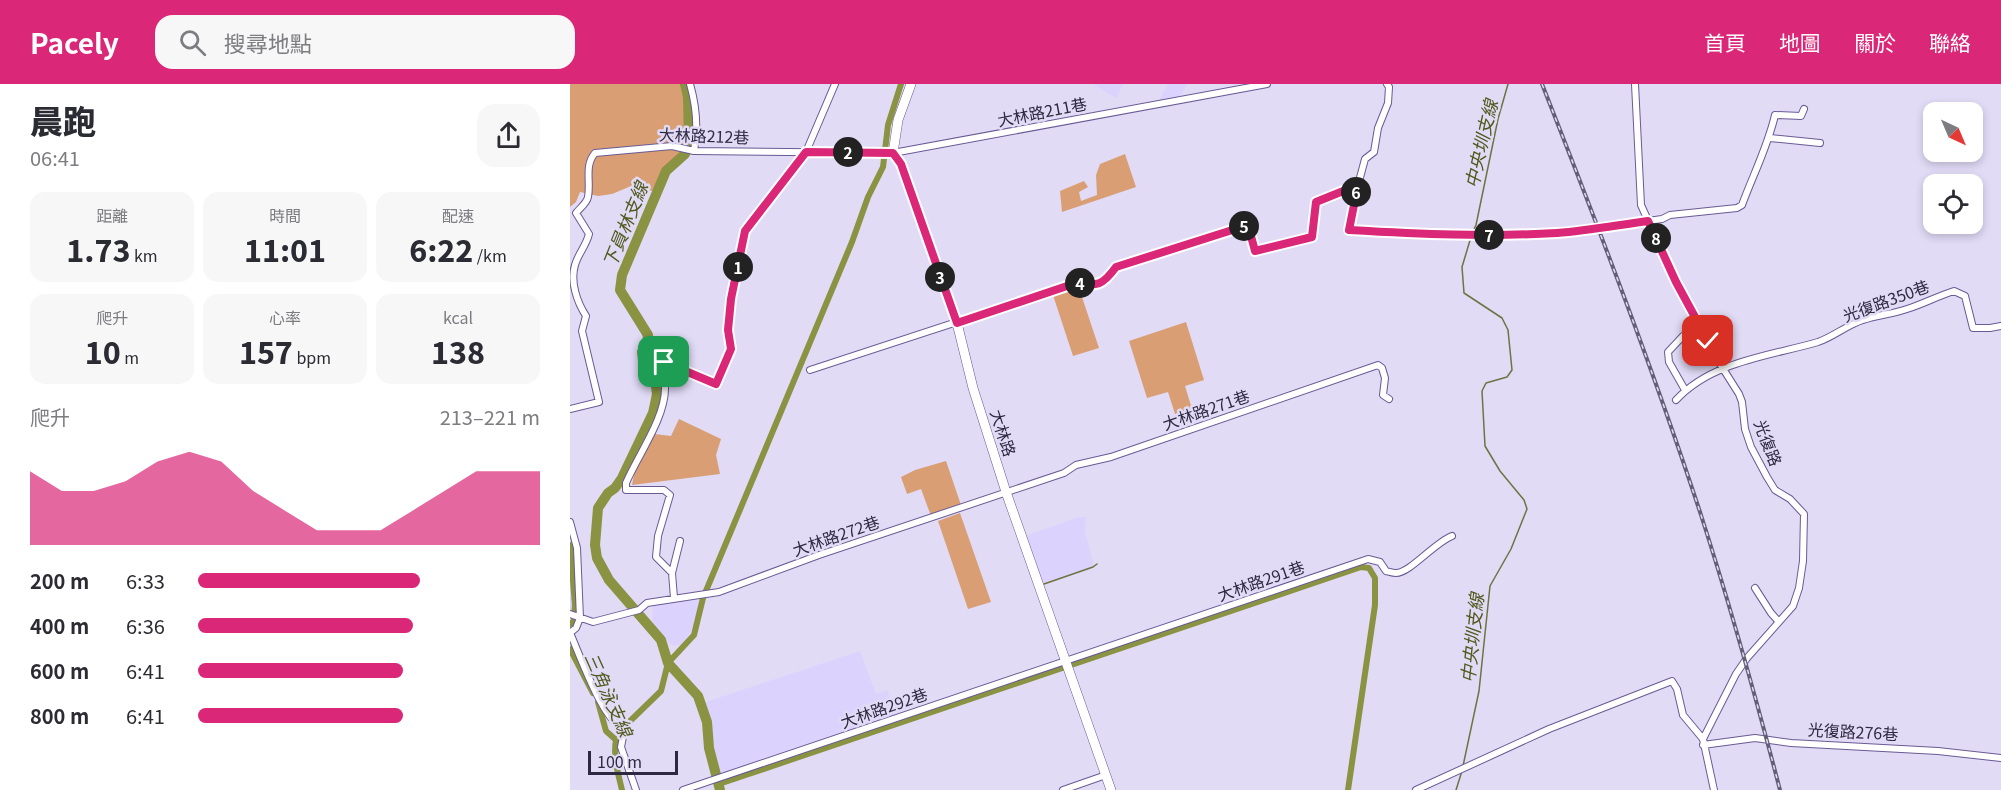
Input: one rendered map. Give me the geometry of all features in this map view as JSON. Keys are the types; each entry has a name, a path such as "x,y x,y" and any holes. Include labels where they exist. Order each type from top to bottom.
{"street":[{"path":"690,84 694,98 696,141 694,151"},
{"path":"672,573 656,557 658,536 670,495 664,490 626,489 626,483 656,424 663,404 665,388 659,364 664,362 716,384 731,349 728,330 731,299 745,231 806,152 835,84"},
{"path":"893,153 898,120 911,84"},
{"name":"大林路211巷","path":"893,153 1266,84"},
{"path":"1387,84 1388,103 1378,128 1374,152 1365,159 1349,230 1472,235 1556,233 1662,219 1670,215 1737,208 1742,205 1761,154 1770,138 1775,115 1801,116 1804,110"},
{"name":"光復路","path":"1635,84 1641,205 1676,282 1739,394 1745,429 1751,447 1775,490 1790,499 1804,514 1803,561 1799,588 1793,606 1736,674 1703,742"},
{"path":"1770,138 1820,143"},
{"name":"大林路212巷","path":"570,409 599,402 582,331 586,316 579,305 576,294 574,267 589,234 576,213 588,199 588,167 596,153 672,146 694,151 893,153"},
{"name":"大林路","path":"893,153 901,164 957,323 973,388 1006,492 1066,660 1083,716 1111,790"},
{"path":"810,370 1076,283 1100,284 1116,267 1248,225 1255,251 1312,237 1316,202 1358,185"},
{"name":"光復路350巷","path":"1724,369 1788,348 1818,341 1861,321 1907,309 1954,291 1965,296 1973,328 2001,326"},
{"path":"1683,336 1668,351 1669,362 1685,390"},
{"name":"大林路271巷","path":"1006,492 1064,473 1076,465 1111,457 1378,365 1382,368 1385,378 1383,395 1389,399"},
{"path":"1677,400 1685,390 1700,380 1724,369"},
{"name":"大林路272巷","path":"580,618 593,622 639,610 647,603 719,592 819,555 1006,492"},
{"path":"570,522 577,548 580,618 576,628 570,633 599,698 612,722 619,725 623,737 621,747 636,790"},
{"name":"大林路291巷","path":"1066,660 1368,558 1380,562 1386,571 1396,573 1407,570 1441,540 1452,536"},
{"path":"674,598 672,573 680,541"},
{"path":"1755,588 1779,622"},
{"path":"570,614 580,618"},
{"name":"大林路292巷","path":"683,790 1066,660"},
{"path":"1416,790 1549,729 1672,681 1677,689 1683,715 1703,742 1714,790"},
{"name":"光復路276巷","path":"1703,742 1755,738 1791,743 1938,751 2001,758"},
{"path":"1063,790 1106,775"},
{"path":"710,781 713,790"}],"shaded area":[{"path":"570,84 682,84 685,97 685,143 652,191 636,184 612,194 598,196 580,192 576,202 570,207"},
{"path":"1093,84 1123,84 1116,98"},
{"path":"1168,84 1187,84 1179,98 1158,102"},
{"path":"1125,154 1136,187 1062,212 1060,191 1084,181 1088,187 1079,192 1081,201 1097,195 1096,175 1100,164"},
{"path":"1075,285 1079,288 1099,348 1073,356 1052,292"},
{"path":"1186,322 1204,380 1185,386 1192,409 1175,414 1168,392 1147,398 1129,341"},
{"path":"679,419 721,439 716,455 720,474 632,485 635,470 655,434 671,436"},
{"path":"946,461 961,505 931,516 921,489 907,494 901,477 915,470"},
{"path":"960,513 991,602 968,609 938,521"},
{"path":"1086,517 1085,531 1094,566 1043,584 1026,536 1076,518"},
{"path":"570,559 576,612 570,614"},
{"path":"700,600 691,632 681,645 672,645 652,625 653,605"},
{"path":"860,651 876,694 887,690 897,716 720,776 713,749 706,702"}],"waterway":[{"name":"下員林支線","path":"685,84 688,97 689,144 685,154 666,171 622,275 620,290 648,335 642,352 644,368 655,379 657,394 653,413 622,478 598,508 595,545 597,558 609,580 661,640 668,663 698,696 707,722 709,748 720,790"},
{"path":"616,740 626,725 661,691 668,663 694,635 703,598 852,242 868,197 883,167 888,125 901,84"},
{"name":"中央圳支線","path":"1472,233 1476,225 1498,119 1508,84"},
{"name":"中央圳支線","path":"1463,766 1479,691 1490,586 1511,549 1527,509 1524,500 1500,471 1485,446 1482,391 1486,383 1507,377 1512,370 1508,330 1502,318 1464,293 1462,267 1471,237"},
{"name":"三角泳支線","path":"570,545 575,605 574,621 570,624"},
{"path":"1044,584 1097,564"},
{"path":"719,784 1361,567 1369,568 1375,578 1375,605 1348,790"},
{"name":"三角泳支線","path":"570,649 593,693"},
{"name":"三角泳支線","path":"598,702 606,731 616,740 616,759 622,790"},
{"name":"中央圳支線","path":"1456,790 1462,771"}],"railway":[{"path":"1542,84 1683,460 1732,617 1780,790"}],"route":[{"path":"664,362 716,384 731,349 732,343 728,330 731,299 745,231 806,152 893,153 901,164 957,323 1076,283 1100,284 1116,267 1248,225 1255,251 1312,237 1316,202 1358,185 1349,230 1449,236 1556,233 1648,221 1676,282 1708,341"}]}
